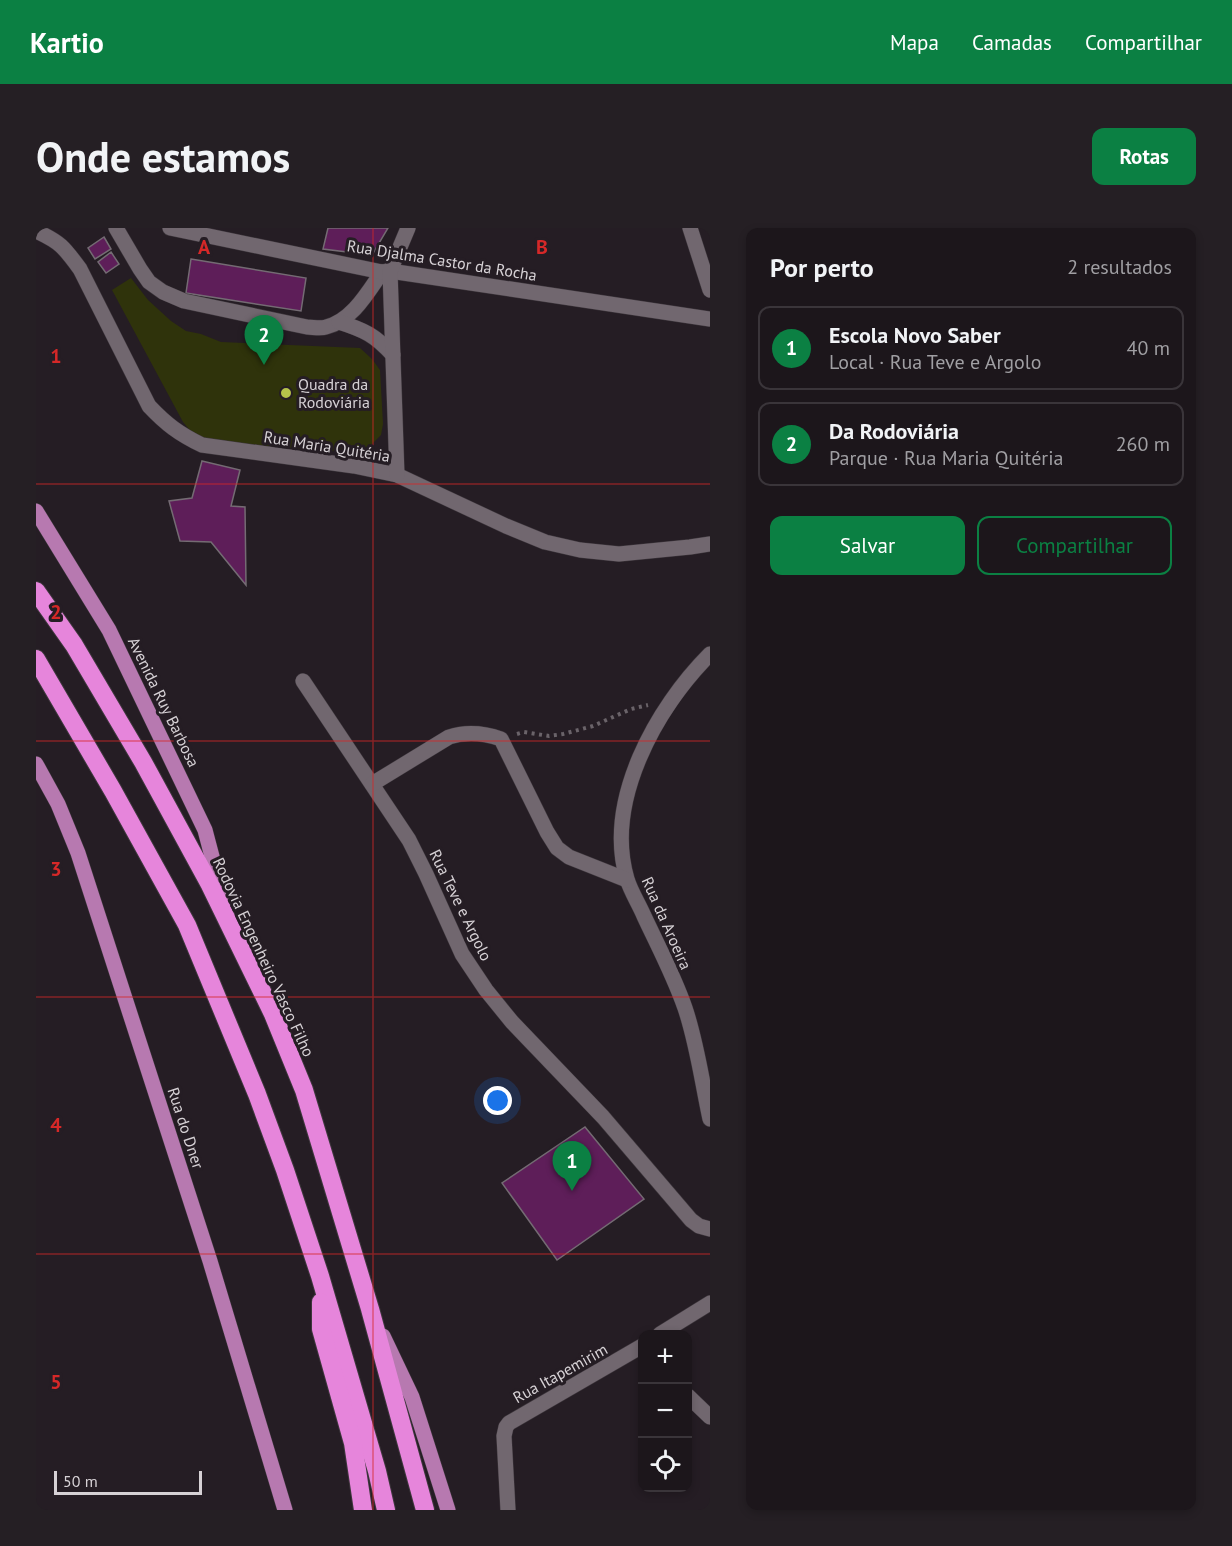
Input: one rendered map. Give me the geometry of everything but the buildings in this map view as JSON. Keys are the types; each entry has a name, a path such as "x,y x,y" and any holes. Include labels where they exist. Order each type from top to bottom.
{"highway":[{"name":"Rodovia Engenheiro Vasco Filho","path":"36,591 74,645 143,762 210,885 273,1014 304,1090 370,1309 425,1510"},
{"path":"36,659 113,791 187,926 285,1170 320,1276 378,1471 386,1510"},
{"path":"320,1276 321,1329 353,1443 363,1510"}],"main road":[{"name":"Avenida Ruy Barbosa","path":"36,511 109,630 206,830 229,922"},
{"name":"Rua do Dner","path":"36,764 57,804 82,864 210,1261 285,1510"},
{"path":"370,1309 412,1397 448,1510"}],"street":[{"path":"116,228 140,270 149,282 163,292 184,301 307,327 324,328 339,322 364,299 386,272 408,228"},
{"name":"Rua Djalma Castor da Rocha","path":"170,228 386,272 710,319"},
{"path":"690,228 710,290"},
{"name":"Rua Maria Quitéria","path":"36,231 57,241 80,269 149,406 164,423 182,436 202,445 354,466 397,475 545,542 580,550 619,554 710,544"},
{"path":"386,272 393,355 397,475"},
{"path":"339,322 370,334 393,355"},
{"name":"Rua da Aroeira","path":"710,654 672,698 644,746 628,793 622,819 620,844 627,880 670,971 685,1009 710,1119"},
{"name":"Rua Teve e Argolo","path":"303,681 409,840 462,954 486,990 512,1022 603,1117 691,1220 699,1226 710,1229"},
{"path":"372,784 449,737 461,733 474,733 501,739 556,848 569,857 627,880"},
{"path":"668,1330 710,1303"},
{"name":"Rua Itapemirim","path":"508,1510 504,1436 509,1422 638,1352"},
{"path":"692,1401 710,1417"}],"path":[{"path":"501,739 525,732 549,736 563,734 592,726 631,709 672,698"}],"green space":[{"path":"131,278 148,300 171,321 186,331 221,342 360,348 380,370 383,424 381,435 371,445 356,453 208,441 193,434 183,422 112,290"}],"place":[{"name":"Da Rodoviária","path":"264,365"},
{"name":"Quadra da Rodoviária","path":"286,393"},
{"name":"Escola Novo Saber","path":"572,1191"}]}
